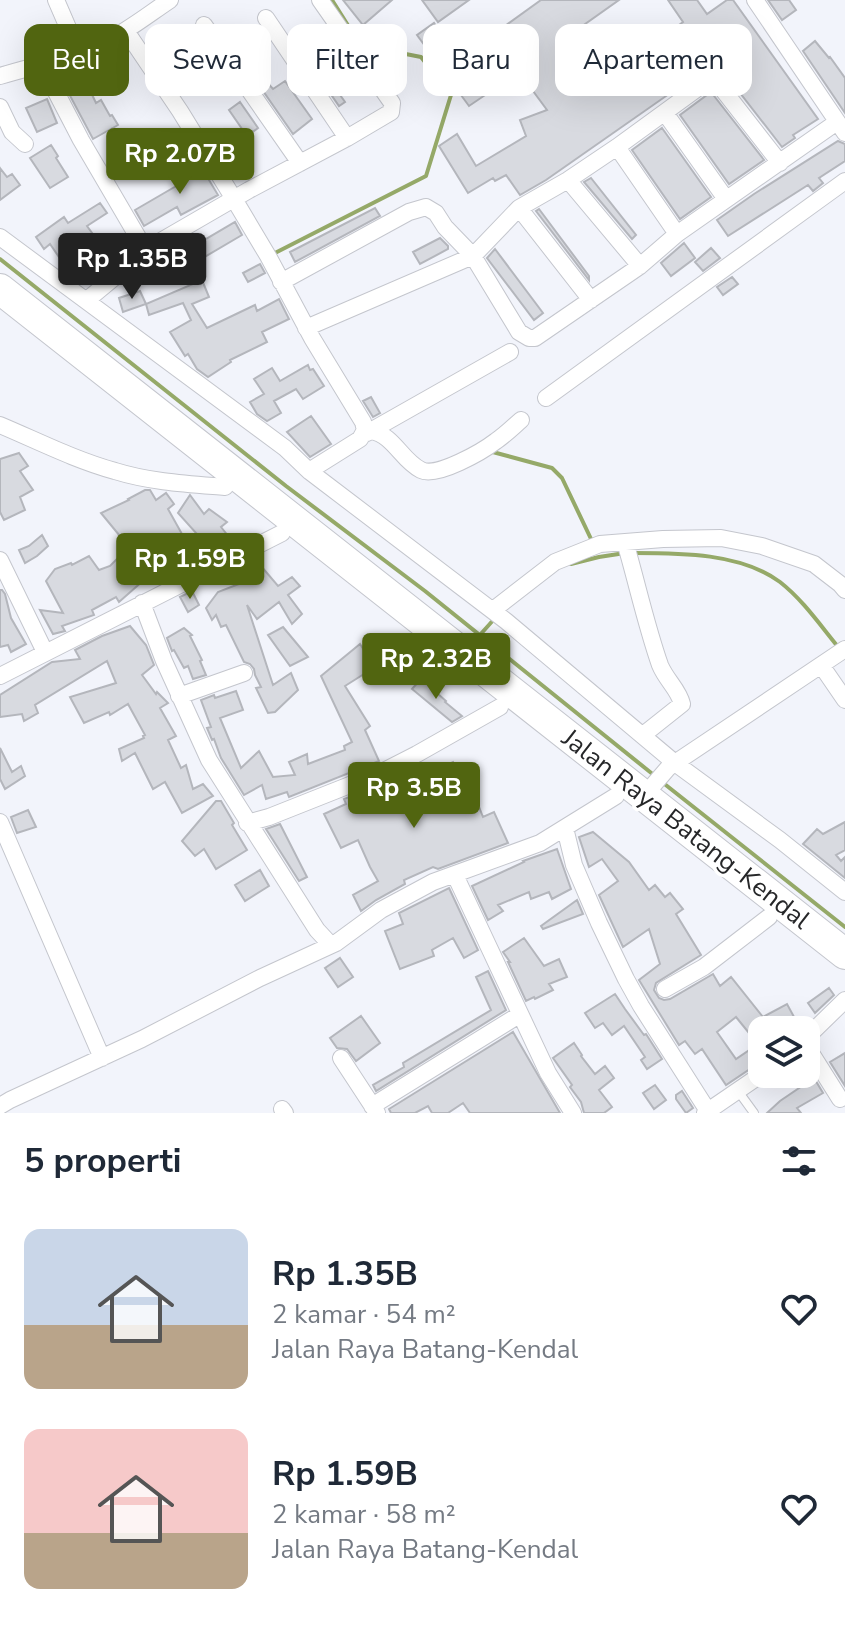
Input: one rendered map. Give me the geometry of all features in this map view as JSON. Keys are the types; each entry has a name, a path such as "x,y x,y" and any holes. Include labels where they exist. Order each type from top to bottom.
{"highway":[{"name":"Jalan Raya Batang-Kendal","path":"0,289 845,954"},
{"name":"Jalan Raya Batang-Kendal","path":"0,314 225,487 500,707 637,793 769,917 845,974"}],"street":[{"path":"56,0 66,24"},
{"path":"129,29 170,0"},
{"path":"87,300 146,251 387,115 393,108 320,0"},
{"path":"281,282 409,212 426,207 436,213 473,256 519,332 529,338 540,336 640,266 677,234 726,199 841,128 755,0"},
{"path":"266,18 347,138"},
{"path":"129,35 234,199 363,422 365,435"},
{"path":"0,76 24,68"},
{"path":"58,96 146,251"},
{"path":"253,96 300,163"},
{"path":"306,328 473,256 519,208 568,180 688,96"},
{"path":"728,96 780,163"},
{"path":"0,107 12,132 25,144"},
{"path":"665,113 726,199"},
{"path":"617,147 677,234"},
{"path":"568,180 640,266"},
{"path":"546,398 845,181"},
{"path":"519,208 591,300"},
{"path":"0,237 285,448 309,471 498,615 643,735 672,765 780,840 845,892"},
{"path":"309,471 365,435 510,352"},
{"path":"365,435 384,435 418,468 428,471 453,466 495,442 521,420"},
{"path":"0,425 116,472 225,487"},
{"path":"0,676 282,533"},
{"path":"498,615 555,562 600,544 721,538 762,546 814,564 845,590"},
{"path":"626,545 648,632 664,674 681,697 682,704 643,735"},
{"path":"0,560 45,652"},
{"path":"142,603 179,696 209,760 317,930 330,944"},
{"path":"0,1106 336,943 381,910 433,882 540,843 637,793 672,765 845,649"},
{"path":"821,665 845,700"},
{"path":"179,696 244,673"},
{"path":"247,823 380,773 500,707"},
{"path":"0,822 102,1058"},
{"path":"565,828 574,865 626,979 706,1112 748,1084"},
{"path":"455,875 519,1015 548,1073 573,1113"},
{"path":"665,989 704,967 769,917"},
{"path":"820,1024 845,1000"},
{"path":"341,1058 375,1110 519,1015"},
{"path":"820,1067 840,1099"}],"lane":[{"path":"738,1091 754,1113"}],"building":[{"path":"343,0 392,0 364,24"},
{"path":"422,0 469,0 438,22"},
{"path":"541,0 619,0 585,24 555,24 555,96 666,96 520,195 506,175 495,181 493,178 468,193 439,146 457,134 476,166 526,136 520,120 547,110 537,96 539,24 508,24"},
{"path":"668,0 697,0 707,14 727,0 733,0 750,24 680,24 683,22"},
{"path":"768,0 789,0 796,10 782,20"},
{"path":"752,27 818,119 793,135 795,138 782,147 742,96 752,96"},
{"path":"815,41 845,78 845,113 803,51"},
{"path":"285,81 287,96 296,96 312,119 293,134 267,96 271,96 271,87 273,89"},
{"path":"70,96 93,96 96,103 101,100 118,125 93,139"},
{"path":"332,96 341,96 345,102 339,106"},
{"path":"462,96 484,96 469,106"},
{"path":"706,96 714,96 764,160 729,184 680,115"},
{"path":"47,99 57,123 37,132 26,108"},
{"path":"240,102 258,128 247,136 229,110"},
{"path":"662,128 711,197 680,219 632,150"},
{"path":"838,141 845,144 845,161 819,178 823,183 813,191 808,185 728,236 717,220"},
{"path":"51,145 68,177 50,188 30,158"},
{"path":"197,160 218,195 181,215 177,207 144,226 135,210 190,178 184,168"},
{"path":"0,168 7,177 12,174 20,185 0,200"},
{"path":"591,178 636,235 632,239 584,182"},
{"path":"100,203 107,213 87,226 95,237 84,245 94,256 78,270 67,257 61,260 50,244 44,249 36,237 64,217 68,223"},
{"path":"375,208 380,216 295,262 290,252"},
{"path":"539,209 589,276 589,280 536,211"},
{"path":"235,222 242,235 179,272 172,259"},
{"path":"440,238 448,249 420,264 413,252"},
{"path":"684,243 695,258 671,276 661,263"},
{"path":"711,248 720,258 703,271 695,262"},
{"path":"495,249 543,313 534,320 487,258"},
{"path":"260,264 265,273 248,282 243,273"},
{"path":"732,277 738,284 723,295 717,287"},
{"path":"202,280 209,297 192,304 207,328 255,305 257,311 279,299 289,319 262,332 267,342 230,360 208,377 197,369 188,354 185,356 170,332 191,320 183,303 149,315 146,304"},
{"path":"140,291 146,304 123,312 119,298"},
{"path":"308,365 324,386 303,399 296,389 274,401 281,413 267,421 257,414 250,402 264,394 254,379 272,368 280,381"},
{"path":"371,397 380,413 373,417 363,401"},
{"path":"311,416 331,444 310,457 287,432"},
{"path":"19,453 28,466 20,471 33,490 20,497 25,510 4,520 0,512 0,459"},
{"path":"150,490 156,500 166,493 174,504 168,509 197,561 174,575 144,580 119,602 116,597 92,610 94,615 62,626 65,631 53,634 40,610 63,613 46,581 55,569 89,556 99,570 110,566 129,547 101,513"},
{"path":"190,495 204,514 209,509 227,522 221,527 233,542 214,553 178,513"},
{"path":"42,535 48,546 25,563 19,550"},
{"path":"255,559 278,586 292,577 300,586 288,595 302,614 292,624 279,602 257,619 247,605 273,685 291,673 298,690 275,712 268,713 256,688 261,687 254,669 244,662 226,625 221,627 216,615 212,620 206,608 218,592 244,582 234,570"},
{"path":"0,590 5,594 11,618 26,644 11,652 8,645 0,647"},
{"path":"192,591 199,605 188,612 180,597"},
{"path":"130,626 146,645 154,665 142,675 156,694 168,703 160,708 176,736 168,740 181,768 186,765 193,789 203,784 213,796 182,813 165,782 153,789 135,753 122,761 119,749 145,735 128,704 110,715 109,712 84,723 70,697 116,683 107,661 35,705 38,713 24,721 22,714 0,717 0,695 52,662 80,659 75,650"},
{"path":"283,627 308,657 290,666 268,635"},
{"path":"184,628 192,635 206,675 193,679 188,666 184,668 172,651 167,638"},
{"path":"360,644 375,667 345,686 370,726 365,730 379,761 289,797 287,792 266,799 262,785 244,795 212,740 207,728 211,727 201,700 236,691 243,710 220,718 241,768 259,751 273,777 295,775 289,762 307,754 308,764 345,750 344,746 352,742 321,676"},
{"path":"421,679 462,716 452,722 412,689"},
{"path":"0,748 12,772 21,766 25,776 5,789 0,779"},
{"path":"453,762 483,817 494,812 508,843 438,869 433,867 404,880 405,884 361,911 353,895 378,881 358,840 341,848 324,814 346,804 344,799 383,784 389,796 414,786 442,774 439,769"},
{"path":"216,801 221,801 247,850 216,869 204,849 195,856 182,841"},
{"path":"28,810 36,827 17,833 11,817"},
{"path":"845,822 845,850 836,855 841,861 845,857 845,878 803,844 817,829 823,834"},
{"path":"280,824 307,877 299,881 266,829"},
{"path":"593,832 629,862 649,890 655,885 665,897 670,893 683,909 676,914 701,955 656,983 654,990 659,998 670,999 713,974 720,986 731,977 762,1016 748,1016 748,1032 736,1017 717,1032 736,1059 748,1051 748,1070 726,1085 702,1049 695,1054 685,1041 679,1045 639,980 660,964 649,929 623,947 599,895 618,881 602,859 589,867 579,837"},
{"path":"557,849 571,889 552,899 549,892 531,899 529,892 498,905 503,911 488,920 472,886 523,861"},
{"path":"260,870 269,886 245,901 235,885"},
{"path":"449,888 478,950 464,958 453,938 432,950 434,956 400,969 385,931 403,924 399,913"},
{"path":"577,900 583,914 543,929 541,926"},
{"path":"524,938 544,966 559,959 567,977 549,984 553,990 526,1001 503,952"},
{"path":"340,958 353,977 338,987 325,968"},
{"path":"488,971 506,1010 376,1091 373,1085 404,1067 403,1063 491,1010 476,977"},
{"path":"829,988 834,995 815,1013 808,1003"},
{"path":"615,994 662,1059 647,1069 641,1060 645,1057 624,1026 612,1035 603,1023 595,1028 585,1013"},
{"path":"787,1004 794,1016 765,1016"},
{"path":"361,1016 380,1043 356,1061 347,1049 337,1048 330,1038"},
{"path":"513,1032 560,1113 470,1113 463,1103 448,1113 432,1113 428,1106 415,1113 391,1113 389,1109"},
{"path":"574,1043 595,1074 605,1066 614,1078 599,1090 612,1107 604,1113 584,1113 581,1102 570,1087 572,1085 553,1058"},
{"path":"845,1053 845,1086 830,1062"},
{"path":"655,1085 666,1100 654,1109 643,1093"},
{"path":"799,1088 820,1088 823,1093 797,1108 801,1113 767,1113"},
{"path":"682,1091 693,1108 686,1113 676,1099"}],"waterway":[{"path":"273,254 426,176 451,95 421,57 370,47 349,27 332,0"},
{"path":"0,259 286,486 425,591 655,776"},
{"path":"489,451 552,468 562,478 592,541"},
{"path":"571,564 625,553"},
{"path":"634,553 710,557 764,572 796,597 839,648"},
{"path":"479,636 496,617"},
{"path":"662,782 845,927"}]}
